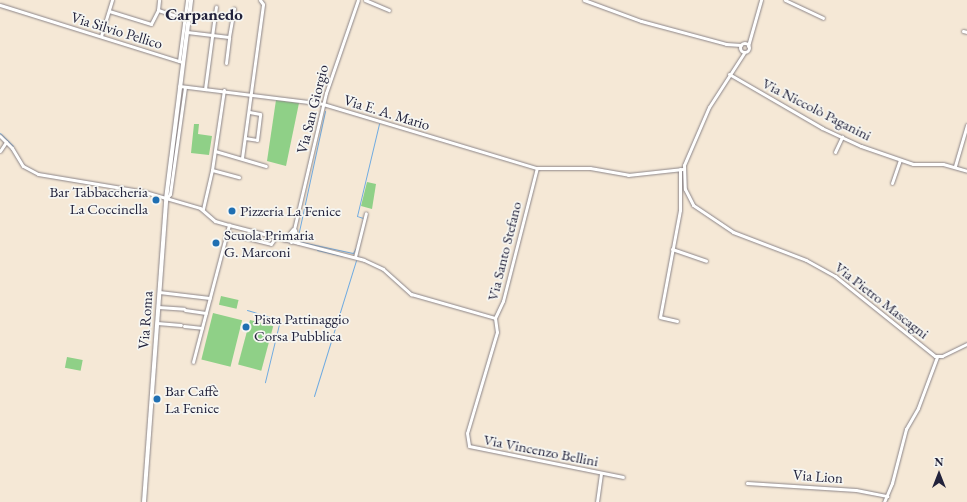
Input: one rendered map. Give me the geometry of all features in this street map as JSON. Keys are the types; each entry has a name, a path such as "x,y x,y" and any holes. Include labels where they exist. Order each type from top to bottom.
{"main road":[{"name":"Via Roma","path":"144,502 166,199 181,61 187,32 186,20 191,0"}],"street":[{"path":"101,36 112,0"},
{"path":"109,11 151,24 158,10 159,0"},
{"name":"Via Roma","path":"181,61 187,0"},
{"path":"242,158 263,4 260,0"},
{"name":"Via San Giorgio","path":"291,242 323,104 334,64 358,0"},
{"path":"365,0 389,10"},
{"path":"584,0 641,21 734,45 743,44 749,40"},
{"path":"734,45 742,51 748,51 749,40 761,0"},
{"path":"785,0 823,18"},
{"name":"Via Silvio Pellico","path":"0,5 181,61"},
{"path":"205,89 216,7"},
{"path":"226,63 234,8"},
{"path":"158,10 186,20"},
{"path":"187,32 230,38"},
{"path":"743,44 748,46"},
{"path":"742,51 743,44"},
{"name":"Via Pietro Mascagni","path":"677,321 660,317 680,210 682,169 705,114 740,57 742,51"},
{"name":"Via Niccolò Paganini","path":"729,74 842,137 900,160 918,165 955,166 967,171"},
{"name":"Via E. A. Mario","path":"179,86 224,90 323,104 537,168"},
{"name":"Via Roma","path":"166,199 170,194 184,87"},
{"path":"203,209 212,170 224,90"},
{"path":"245,138 257,140 260,114 249,112"},
{"path":"955,166 967,125"},
{"name":"Via Santo Stefano","path":"0,136 23,166 38,174 145,192 203,209 215,221 275,238 355,257 383,269 411,294 495,318 503,301 537,168"},
{"path":"835,152 842,137"},
{"path":"0,151 6,142"},
{"path":"215,151 266,166"},
{"path":"892,182 900,160"},
{"path":"537,168 590,168 628,175 682,169"},
{"path":"212,170 239,177"},
{"name":"Via Pietro Mascagni","path":"681,179 690,200 702,213 733,232 806,260 835,276 937,357 967,344"},
{"path":"355,257 366,213"},
{"path":"193,362 229,225"},
{"name":"Via San Giorgio","path":"284,240 295,226"},
{"name":"Via San Giorgio","path":"295,226 298,243"},
{"path":"227,233 250,239 252,232"},
{"name":"Via Santo Stefano","path":"250,239 271,244 275,238"},
{"path":"672,249 706,261"},
{"path":"159,292 210,298"},
{"path":"158,307 206,313"},
{"name":"Via Vincenzo Bellini","path":"495,318 497,332 467,433 469,446 580,467 601,474 623,477"},
{"path":"157,323 202,328"},
{"path":"884,502 912,418 918,408 937,357"},
{"path":"597,502 601,474"},
{"name":"Via Lion","path":"747,483 861,490 887,496"}],"green space":[{"path":"276,100 299,103 286,166 267,161"},
{"path":"194,124 199,124 198,134 212,136 209,155 191,153"},
{"path":"367,182 376,184 372,209 361,206"},
{"path":"221,296 239,300 237,309 219,305"},
{"path":"213,313 242,320 230,367 201,360"},
{"path":"250,320 273,326 261,371 238,364"},
{"path":"67,357 83,360 81,371 65,368"}],"waterway":[{"path":"298,236 325,111"},
{"path":"363,218 357,216 379,124"},
{"path":"0,133 13,146"},
{"path":"299,239 301,242 353,253 356,248"},
{"path":"317,250 342,256"},
{"path":"314,396 356,260"},
{"path":"247,310 280,320 265,382"}],"place":[{"name":"Bar Tabbaccheria La Coccinella","path":"156,200"},
{"name":"Pizzeria La Fenice","path":"232,211"},
{"name":"Scuola Primaria G. Marconi","path":"216,243"},
{"name":"Pista Pattinaggio Corsa Pubblica","path":"246,327"},
{"name":"Bar Caffè La Fenice","path":"157,399"}],"district":[{"name":"Carpanedo","path":"204,15"}]}
